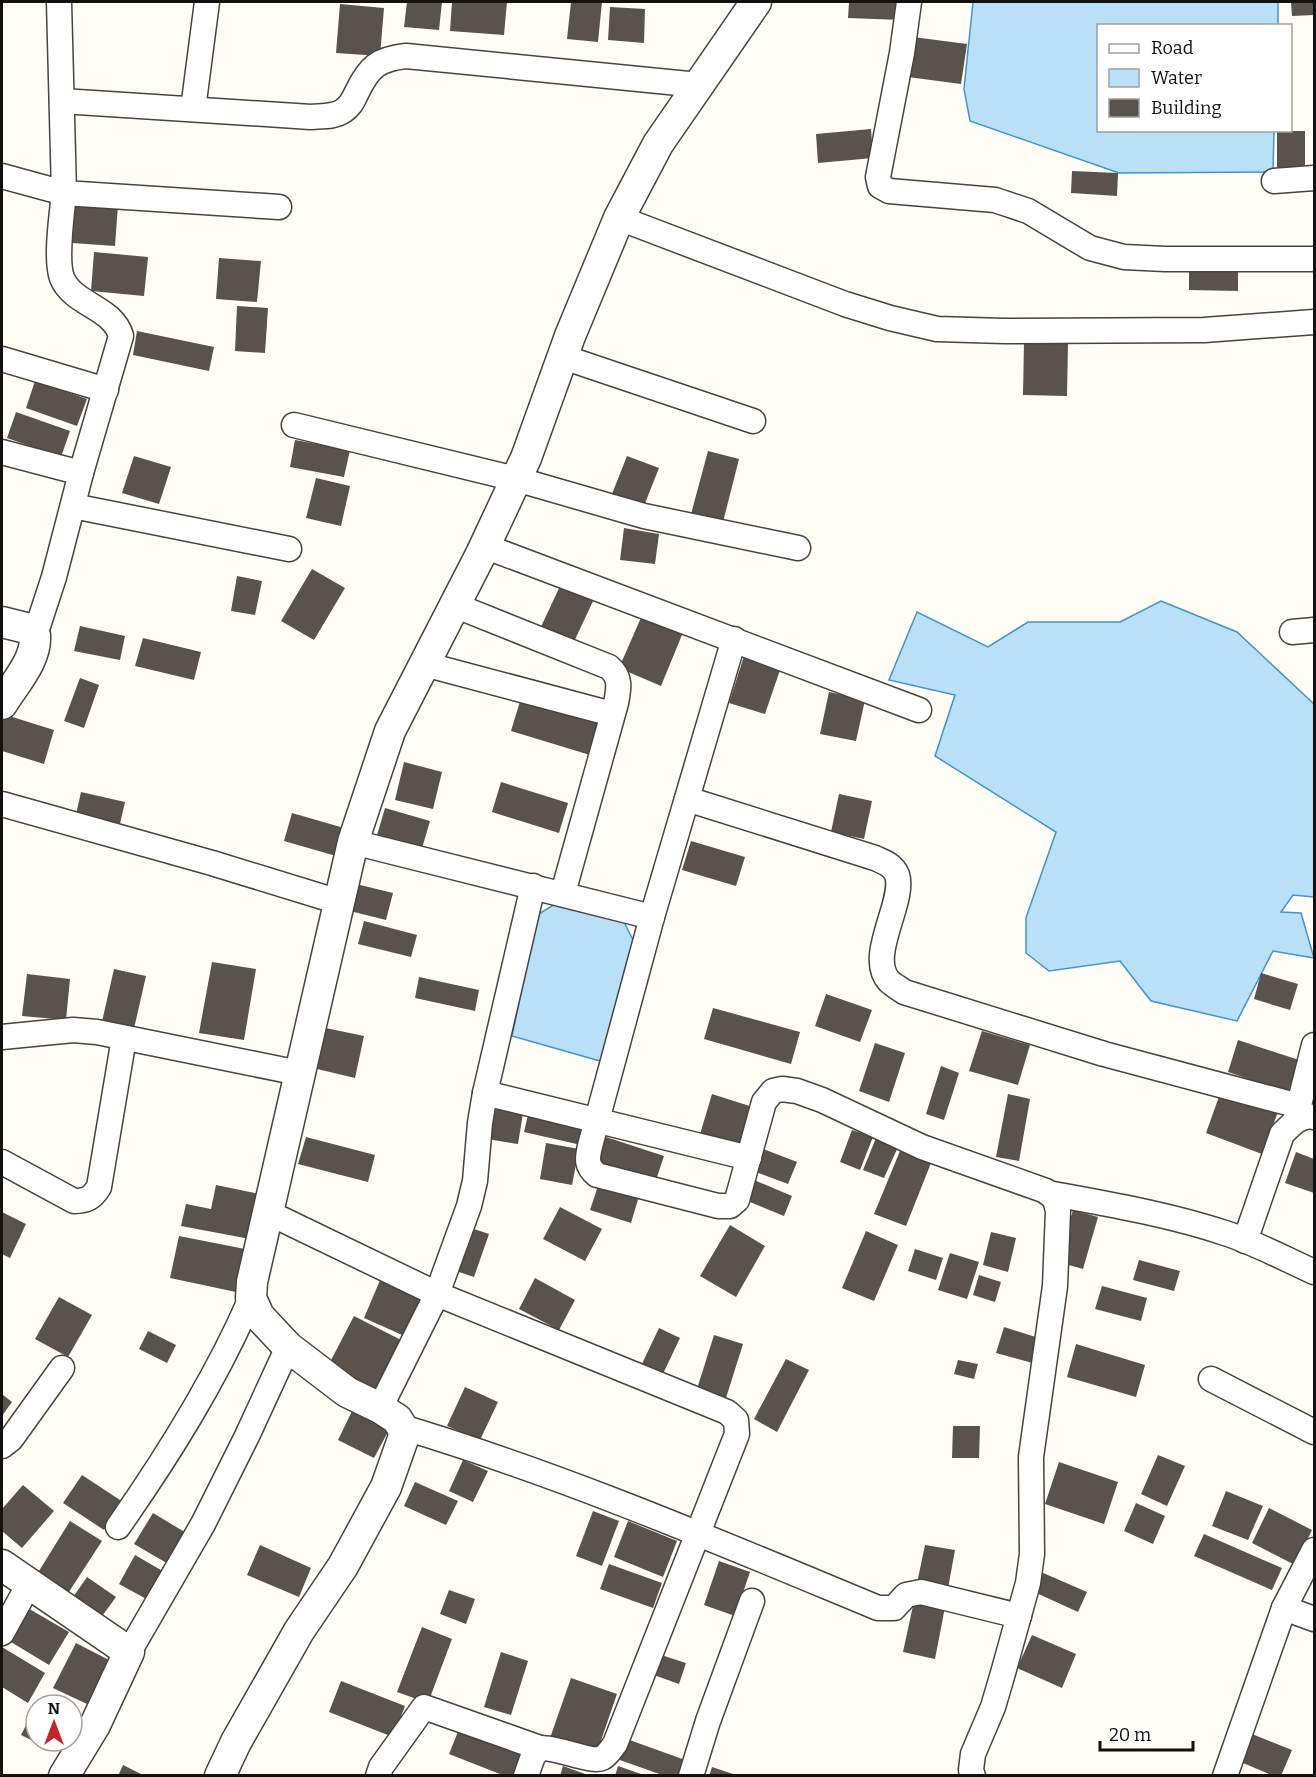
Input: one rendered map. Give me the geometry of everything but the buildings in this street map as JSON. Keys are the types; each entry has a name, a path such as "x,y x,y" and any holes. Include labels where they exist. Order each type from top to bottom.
{"street":[{"path":"2,704 24,670 34,648 35,635 54,577 81,473 121,336 112,320 71,291 61,276 59,263 64,193 59,2"},
{"path":"193,109 207,2"},
{"path":"118,1527 159,1469 197,1406 234,1337 251,1298 252,1282 353,842 390,731 526,458 562,357 619,218 658,144 756,2"},
{"path":"909,2 902,53 878,177 880,186 889,191 995,200 1028,211 1090,248 1124,257 1314,259"},
{"path":"62,101 311,117 331,116 350,105 364,76 375,64 389,58 406,56 699,86"},
{"path":"2,176 64,193 279,207"},
{"path":"1274,181 1314,178"},
{"path":"619,218 845,304 890,318 938,329 1204,330 1314,322"},
{"path":"562,357 753,421"},
{"path":"2,359 106,390"},
{"path":"294,425 516,479 644,516 798,548"},
{"path":"2,452 81,473"},
{"path":"73,506 290,549"},
{"path":"484,546 920,710"},
{"path":"454,604 609,667 616,674 618,683 612,714 564,893"},
{"path":"2,622 30,629 35,635"},
{"path":"734,639 652,917 596,1122 587,1160 591,1170 597,1175 718,1206 730,1206 737,1200 764,1102 772,1091 782,1089 797,1091 822,1100 922,1147 1027,1183 1048,1193 1119,1206 1203,1226 1245,1241 1314,1272"},
{"path":"424,664 612,714"},
{"path":"687,799 875,858 890,865 897,876 897,892 885,937 882,963 887,980 904,992 1303,1115"},
{"path":"2,804 212,863 339,902"},
{"path":"353,842 564,893 652,917"},
{"path":"391,1417 469,1206 475,1181 485,1094 533,886"},
{"path":"2,1037 73,1030 97,1032 299,1072"},
{"path":"2,1162 74,1201 85,1201 94,1196 99,1187 124,1038"},
{"path":"1245,1241 1282,1134 1303,1115 1314,1045"},
{"path":"485,1094 749,1158"},
{"path":"973,1776 971,1770 973,1754 993,1707 1028,1583 1032,1554 1031,1457 1054,1286 1058,1211 1055,1199 1048,1193"},
{"path":"269,1213 437,1294 727,1412 736,1420 737,1434 615,1744 602,1767 592,1759 552,1747 540,1748 424,1707 381,1767 378,1776"},
{"path":"251,1298 259,1316 288,1347 347,1392 391,1417 547,1474 878,1608 894,1608 906,1595 921,1592 1018,1616"},
{"path":"64,1776 95,1725 129,1652 203,1524 288,1347"},
{"path":"2,1446 11,1439 62,1368"},
{"path":"1211,1379 1314,1432"},
{"path":"220,1776 236,1742 299,1631 343,1566 386,1487 404,1436 391,1417"},
{"path":"1225,1776 1284,1608 1314,1550"},
{"path":"2,1565 129,1652"},
{"path":"2,1634 29,1584"},
{"path":"691,1776 708,1721 752,1601"},
{"path":"1284,1608 1314,1619"},
{"path":"526,1776 533,1756 540,1748"}],"water":[{"path":"973,2 1278,2 1278,24 1097,24 1097,132 1274,132 1273,172 1119,173 970,121 964,89"},
{"path":"1161,601 1237,632 1314,704 1314,897 1293,895 1281,912 1301,913 1314,958 1273,951 1237,1021 1151,1001 1120,961 1049,971 1026,953 1026,918 1056,832 935,756 955,695 889,680 917,612 988,647 1028,622 1120,622"},
{"path":"560,901 623,920 639,952 607,1063 512,1036 537,915"}]}
